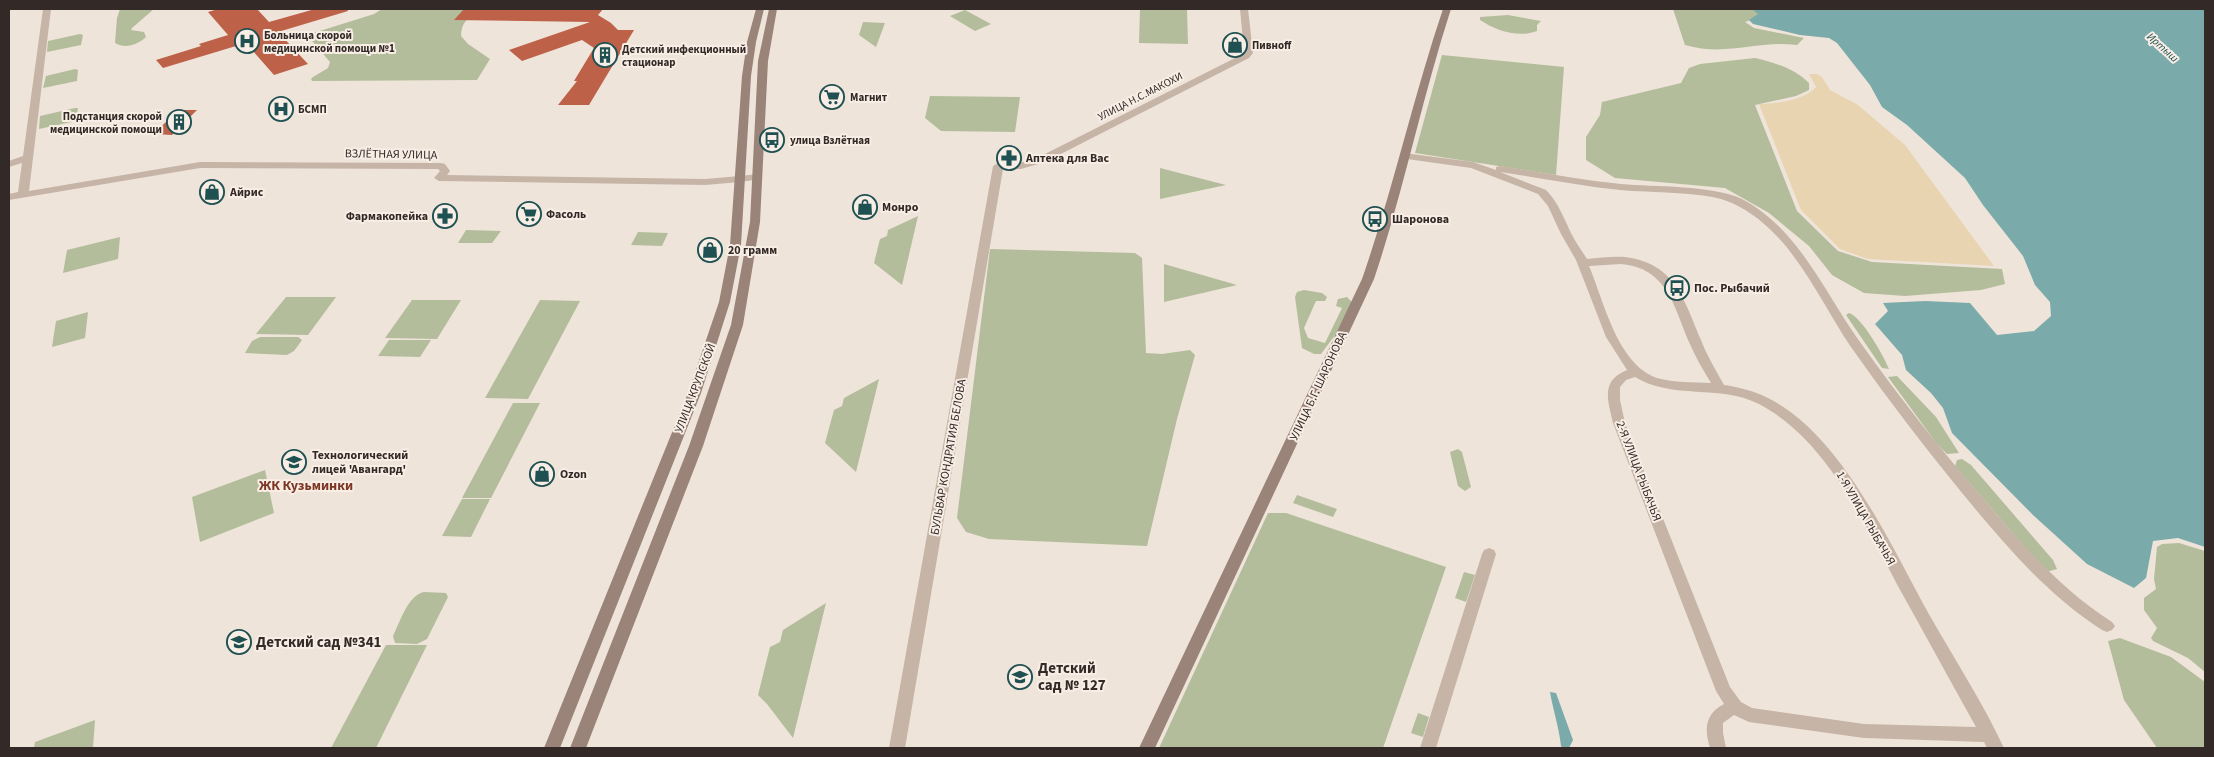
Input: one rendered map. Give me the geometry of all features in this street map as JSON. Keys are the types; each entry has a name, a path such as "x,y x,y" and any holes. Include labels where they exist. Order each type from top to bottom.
{"main road":[{"name":"УЛИЦА КРУПСКОЙ","path":"552,748 634,547 720,324 732,268 738,224 748,63 760,9"},
{"name":"УЛИЦА КРУПСКОЙ","path":"578,748 696,446 737,325 755,222 762,61 774,9"},
{"name":"УЛИЦА Б.Г. ШАРОНОВА","path":"1147,748 1368,279 1392,204 1447,9"}],"street":[{"path":"23,195 46,9"},
{"name":"УЛИЦА Н.С.МАКОХИ","path":"998,166 1021,166 1041,160 1248,55 1244,9"},
{"path":"1404,156 1619,188 1722,195 1736,199 1761,216 1779,232 1820,286 1837,318 1950,470 2036,571 2082,611 2107,626"},
{"path":"9,164 28,158"},
{"name":"ВЗЛЁТНАЯ УЛИЦА","path":"9,198 162,171 215,165 441,166 445,171 439,178 705,182 758,178"},
{"path":"1473,165 1532,187 1550,200 1567,236 1583,263 1601,311 1623,358 1635,372"},
{"name":"БУЛЬВАР КОНДРАТИЯ БЕЛОВА","path":"897,748 998,166"},
{"path":"1583,263 1622,260 1648,266 1660,273 1670,283 1677,295 1704,362 1720,388"},
{"name":"1-Я УЛИЦА РЫБАЧЬЯ","path":"1635,372 1654,382 1720,388 1748,395 1778,410 1801,428 1834,464 1857,498 1992,742"},
{"name":"2-Я УЛИЦА РЫБАЧЬЯ","path":"1635,372 1622,377 1614,386 1614,400 1619,423 1724,691 1735,707"},
{"path":"1428,748 1489,554"},
{"path":"1718,748 1714,730 1715,718 1721,712 1735,707 1749,715 1864,731 1992,742"}],"green space":[{"path":"120,9 154,9 131,30 144,32 146,37 131,45 123,46 115,43 117,18"},
{"path":"382,9 480,9 465,22 461,36 468,44 490,59 477,80 312,81 313,77 328,68 330,62 307,35 374,14"},
{"path":"1140,9 1187,9 1188,44 1139,43"},
{"path":"1673,9 1758,9 1759,17 1745,22 1754,28 1804,38 1797,45 1782,44 1714,49 1685,45"},
{"path":"965,10 991,24 975,31 950,16"},
{"path":"1508,15 1541,21 1537,25 1537,31 1523,34 1500,30 1480,20 1480,17"},
{"path":"863,22 885,23 876,47 859,35"},
{"path":"83,35 81,45 47,52 48,41"},
{"path":"1442,55 1564,67 1556,175 1415,153"},
{"path":"1755,58 1791,70 1809,83 1809,90 1796,96 1755,105 1797,211 1838,251 1872,262 2002,269 2005,284 1981,290 1905,296 1864,293 1832,275 1809,246 1769,213 1725,188 1615,178 1586,160 1586,137 1600,115 1602,102 1681,83 1689,68 1700,64"},
{"path":"75,69 78,70 77,81 43,88 46,76"},
{"path":"930,96 1020,97 1015,132 941,131 925,118"},
{"path":"78,108 76,121 39,129 40,116"},
{"path":"1160,168 1226,185 1160,199"},
{"path":"918,216 902,285 874,263 880,239 887,236 888,230"},
{"path":"466,230 501,231 492,243 458,243"},
{"path":"638,232 668,233 662,246 631,245"},
{"path":"120,237 118,259 63,273 67,250"},
{"path":"990,249 1135,253 1142,258 1146,353 1162,354 1190,350 1195,355 1177,419 1147,546 989,539 966,532 957,518"},
{"path":"1164,264 1237,285 1164,302"},
{"path":"1304,290 1322,293 1327,297 1325,301 1316,301 1304,328 1308,338 1325,343 1342,308 1336,306 1338,299 1347,297 1352,302 1338,331 1321,354 1314,354 1302,348 1295,297 1297,292"},
{"path":"286,297 336,297 308,335 256,334"},
{"path":"412,300 461,300 437,339 385,338"},
{"path":"540,300 580,301 528,399 485,398"},
{"path":"88,312 85,338 52,347 56,321"},
{"path":"1849,313 1860,321 1866,329 1889,369 1882,368 1846,315"},
{"path":"260,337 298,337 302,340 294,351 287,355 245,353 252,341"},
{"path":"389,340 431,340 420,357 378,356"},
{"path":"1897,376 1936,417 1959,453 1947,454 1937,444 1888,377"},
{"path":"879,379 856,472 825,443 834,410 842,406 844,398"},
{"path":"513,403 540,403 491,498 462,498"},
{"path":"1458,449 1462,452 1471,487 1465,491 1458,486 1450,452"},
{"path":"1962,459 1971,465 2053,560 2057,569 2046,572 1955,466 1957,460"},
{"path":"265,470 274,513 200,542 192,497"},
{"path":"1297,495 1337,509 1333,517 1293,503"},
{"path":"462,499 490,499 471,537 442,536"},
{"path":"1268,513 1286,513 1446,567 1383,748 1159,748"},
{"path":"2179,543 2205,551 2205,672 2188,658 2153,641 2151,638 2157,628 2144,610 2144,598 2156,589 2154,579 2157,547 2162,544"},
{"path":"1464,572 1475,575 1466,602 1455,598"},
{"path":"424,592 446,593 448,597 427,639 417,644 395,643 393,636 405,610 413,598"},
{"path":"826,603 793,738 758,695 770,647 780,642 783,630"},
{"path":"2120,638 2171,657 2205,682 2205,748 2157,748 2124,700 2108,641"},
{"path":"386,645 427,645 376,748 331,748"},
{"path":"1418,713 1429,717 1423,737 1411,733"},
{"path":"95,720 93,748 34,748 35,742"}],"sand":[{"path":"1809,74 1817,74 1822,77 1830,90 1858,105 1905,145 1994,266 1868,259 1840,249 1801,210 1759,104 1789,100 1805,95 1816,87"}],"water":[{"name":"Иртыш","path":"1752,9 2205,9 2205,547 2178,538 2153,541 2146,578 2134,588 2087,564 2033,515 1952,433 1943,408 1931,393 1906,370 1902,355 1875,324 1888,311 1883,303 1925,301 1970,303 1997,335 2034,331 2051,316 2050,302 2035,285 2023,256 1983,205 1965,178 1907,125 1882,107 1870,85 1837,43 1829,38 1800,35 1753,24 1749,20 1758,14"},
{"path":"1550,692 1556,693 1573,740 1569,748 1561,746"}],"building":[{"name":"Больница скорой медицинской помощи №1","path":"218,9 257,9 269,22 315,9 347,9 348,11 278,32 308,64 274,75 246,43 163,68 156,60 201,46 199,44 228,35 208,12"},
{"name":"Детский инфекционный стационар","path":"464,9 603,9 598,15 618,30 634,30 589,105 558,105 577,81 574,81 594,48 582,40 522,61 509,50 590,22 454,20"},
{"name":"Подстанция скорой медицинской помощи","path":"179,110 197,110 172,135 153,134"}],"place":[{"name":"Больница скорой медицинской помощи №1","path":"247,41"},
{"name":"Пивнoff","path":"1235,45"},
{"name":"Детский инфекционный стационар","path":"605,55"},
{"name":"Магнит","path":"832,97"},
{"name":"БСМП","path":"281,109"},
{"name":"Подстанция скорой медицинской помощи","path":"179,122"},
{"name":"улица Взлётная","path":"772,140"},
{"name":"Аптека для Вас","path":"1009,158"},
{"name":"Айрис","path":"212,192"},
{"name":"Монро","path":"865,207"},
{"name":"Фасоль","path":"529,214"},
{"name":"Фармакопейка","path":"445,216"},
{"name":"Шаронова","path":"1375,219"},
{"name":"20 грамм","path":"710,250"},
{"name":"Пос. Рыбачий","path":"1677,288"},
{"name":"Технологический лицей 'Авангард'","path":"294,462"},
{"name":"Ozon","path":"542,474"},
{"name":"Детский сад №341","path":"239,642"},
{"name":"Детский сад № 127","path":"1020,677"}],"district":[{"name":"ЖК Кузьминки","path":"306,485"}]}
